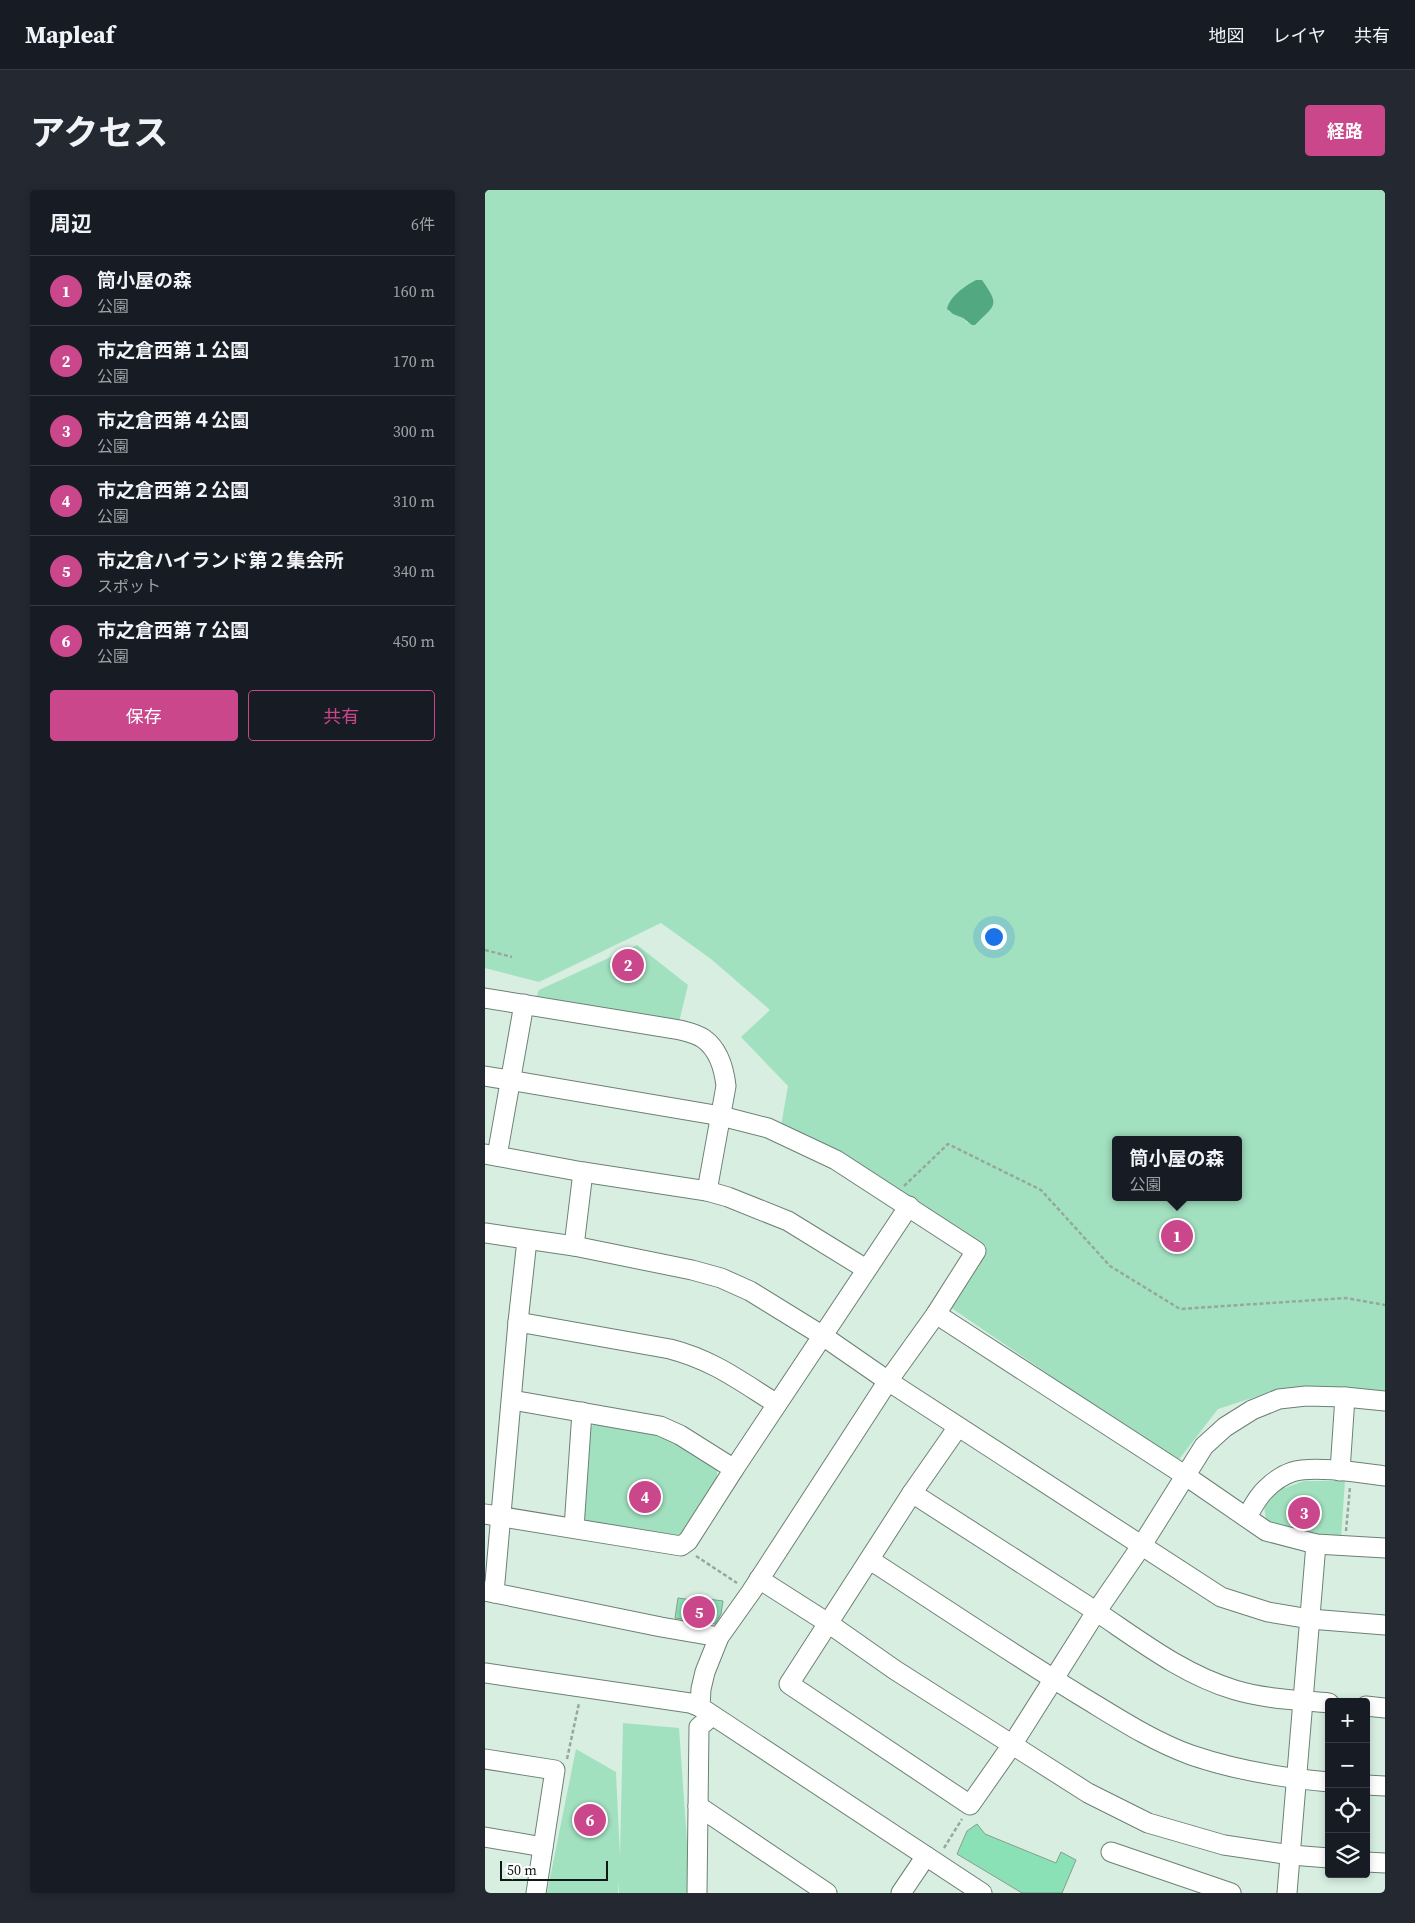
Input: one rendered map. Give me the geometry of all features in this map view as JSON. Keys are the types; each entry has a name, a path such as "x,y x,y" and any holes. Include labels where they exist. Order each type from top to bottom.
{"street":[{"path":"485,998 680,1030 703,1039 718,1055 724,1069 726,1086 707,1191"},
{"path":"523,1004 509,1080 491,1155 583,1172 707,1191 728,1197 788,1220 866,1269"},
{"path":"485,1076 721,1116 768,1128 836,1160 976,1251 936,1314 887,1381 755,1585 719,1636 705,1672 706,1711 699,1727 697,1893"},
{"path":"575,1246 583,1172"},
{"path":"492,1515 681,1546 688,1541 866,1269 901,1202"},
{"path":"485,1233 575,1246 692,1270 721,1278 750,1291 823,1336 887,1381 1221,1597 1268,1612 1310,1619 1385,1625"},
{"path":"527,1240 511,1400 492,1515 489,1592 661,1627 719,1636"},
{"path":"936,1314 1186,1476 1266,1531 1317,1544 1385,1548"},
{"path":"518,1322 694,1355 713,1364 777,1404"},
{"path":"958,1427 912,1493 789,1684 970,1805 1012,1745 1204,1446 1225,1427 1252,1410 1279,1400 1306,1396 1385,1401"},
{"path":"1345,1397 1346,1472"},
{"path":"511,1400 660,1426 680,1435 733,1470"},
{"path":"574,1528 582,1412"},
{"path":"1247,1517 1265,1490 1285,1476 1304,1470 1385,1476"},
{"path":"912,1493 1160,1655 1201,1676 1235,1690 1325,1703"},
{"path":"1287,1893 1317,1544"},
{"path":"870,1560 1054,1679 1137,1730 1190,1754 1245,1770 1325,1782"},
{"path":"755,1585 828,1623 895,1670 1087,1793 1148,1823 1224,1845 1291,1855 1325,1858"},
{"path":"485,1673 690,1703 706,1711 982,1893"},
{"path":"1370,1706 1385,1708"},
{"path":"485,1759 555,1770 536,1893"},
{"path":"1370,1785 1385,1786"},
{"path":"698,1806 827,1893"},
{"path":"485,1837 543,1846"},
{"path":"1111,1852 1231,1893"},
{"path":"901,1893 931,1859"},
{"path":"1370,1862 1385,1863"}],"path":[{"path":"485,950 512,957"},
{"path":"901,1202 948,1144 1041,1190 1110,1266 1180,1309 1346,1298 1385,1305"},
{"path":"1345,1545 1346,1472"},
{"path":"681,1546 755,1585"},
{"path":"555,1770 565,1768 583,1688"},
{"path":"931,1859 970,1805"}],"shaded area":[{"path":"485,190 1385,190 1385,1392 1309,1386 1280,1389 1218,1409 1177,1462 950,1307 986,1247 875,1176 781,1126 788,1086 741,1037 770,1010 711,959 661,923 539,982 485,968","holes":["968,285 968,323 963,318 948,311 953,298"]},
{"path":"976,280 982,280 991,295 993,304 975,325 972,325 947,309 951,300 963,288"},
{"path":"637,945 688,985 679,1022 536,998 539,990"},
{"path":"598,1421 665,1436 717,1470 717,1478 683,1533 669,1539 589,1525 583,1515 591,1427"},
{"path":"1304,1481 1345,1481 1341,1538 1292,1530 1266,1520 1264,1506 1274,1492"},
{"path":"623,1723 679,1728 690,1885 686,1893 619,1893 619,1881 618,1893 547,1893 576,1749 616,1772 620,1857"}],"building":[{"path":"678,1598 707,1602 708,1599 723,1601 721,1614 715,1624 675,1618"},
{"path":"977,1824 985,1834 1056,1863 1061,1852 1076,1860 1062,1893 1022,1893 957,1854 967,1831"}],"place":[{"name":"市之倉西第１公園","path":"628,965"},
{"name":"筒小屋の森","path":"1177,1236"},
{"name":"市之倉西第２公園","path":"645,1497"},
{"name":"市之倉西第４公園","path":"1304,1513"},
{"name":"市之倉ハイランド第２集会所","path":"699,1612"},
{"name":"市之倉西第７公園","path":"590,1820"}]}
